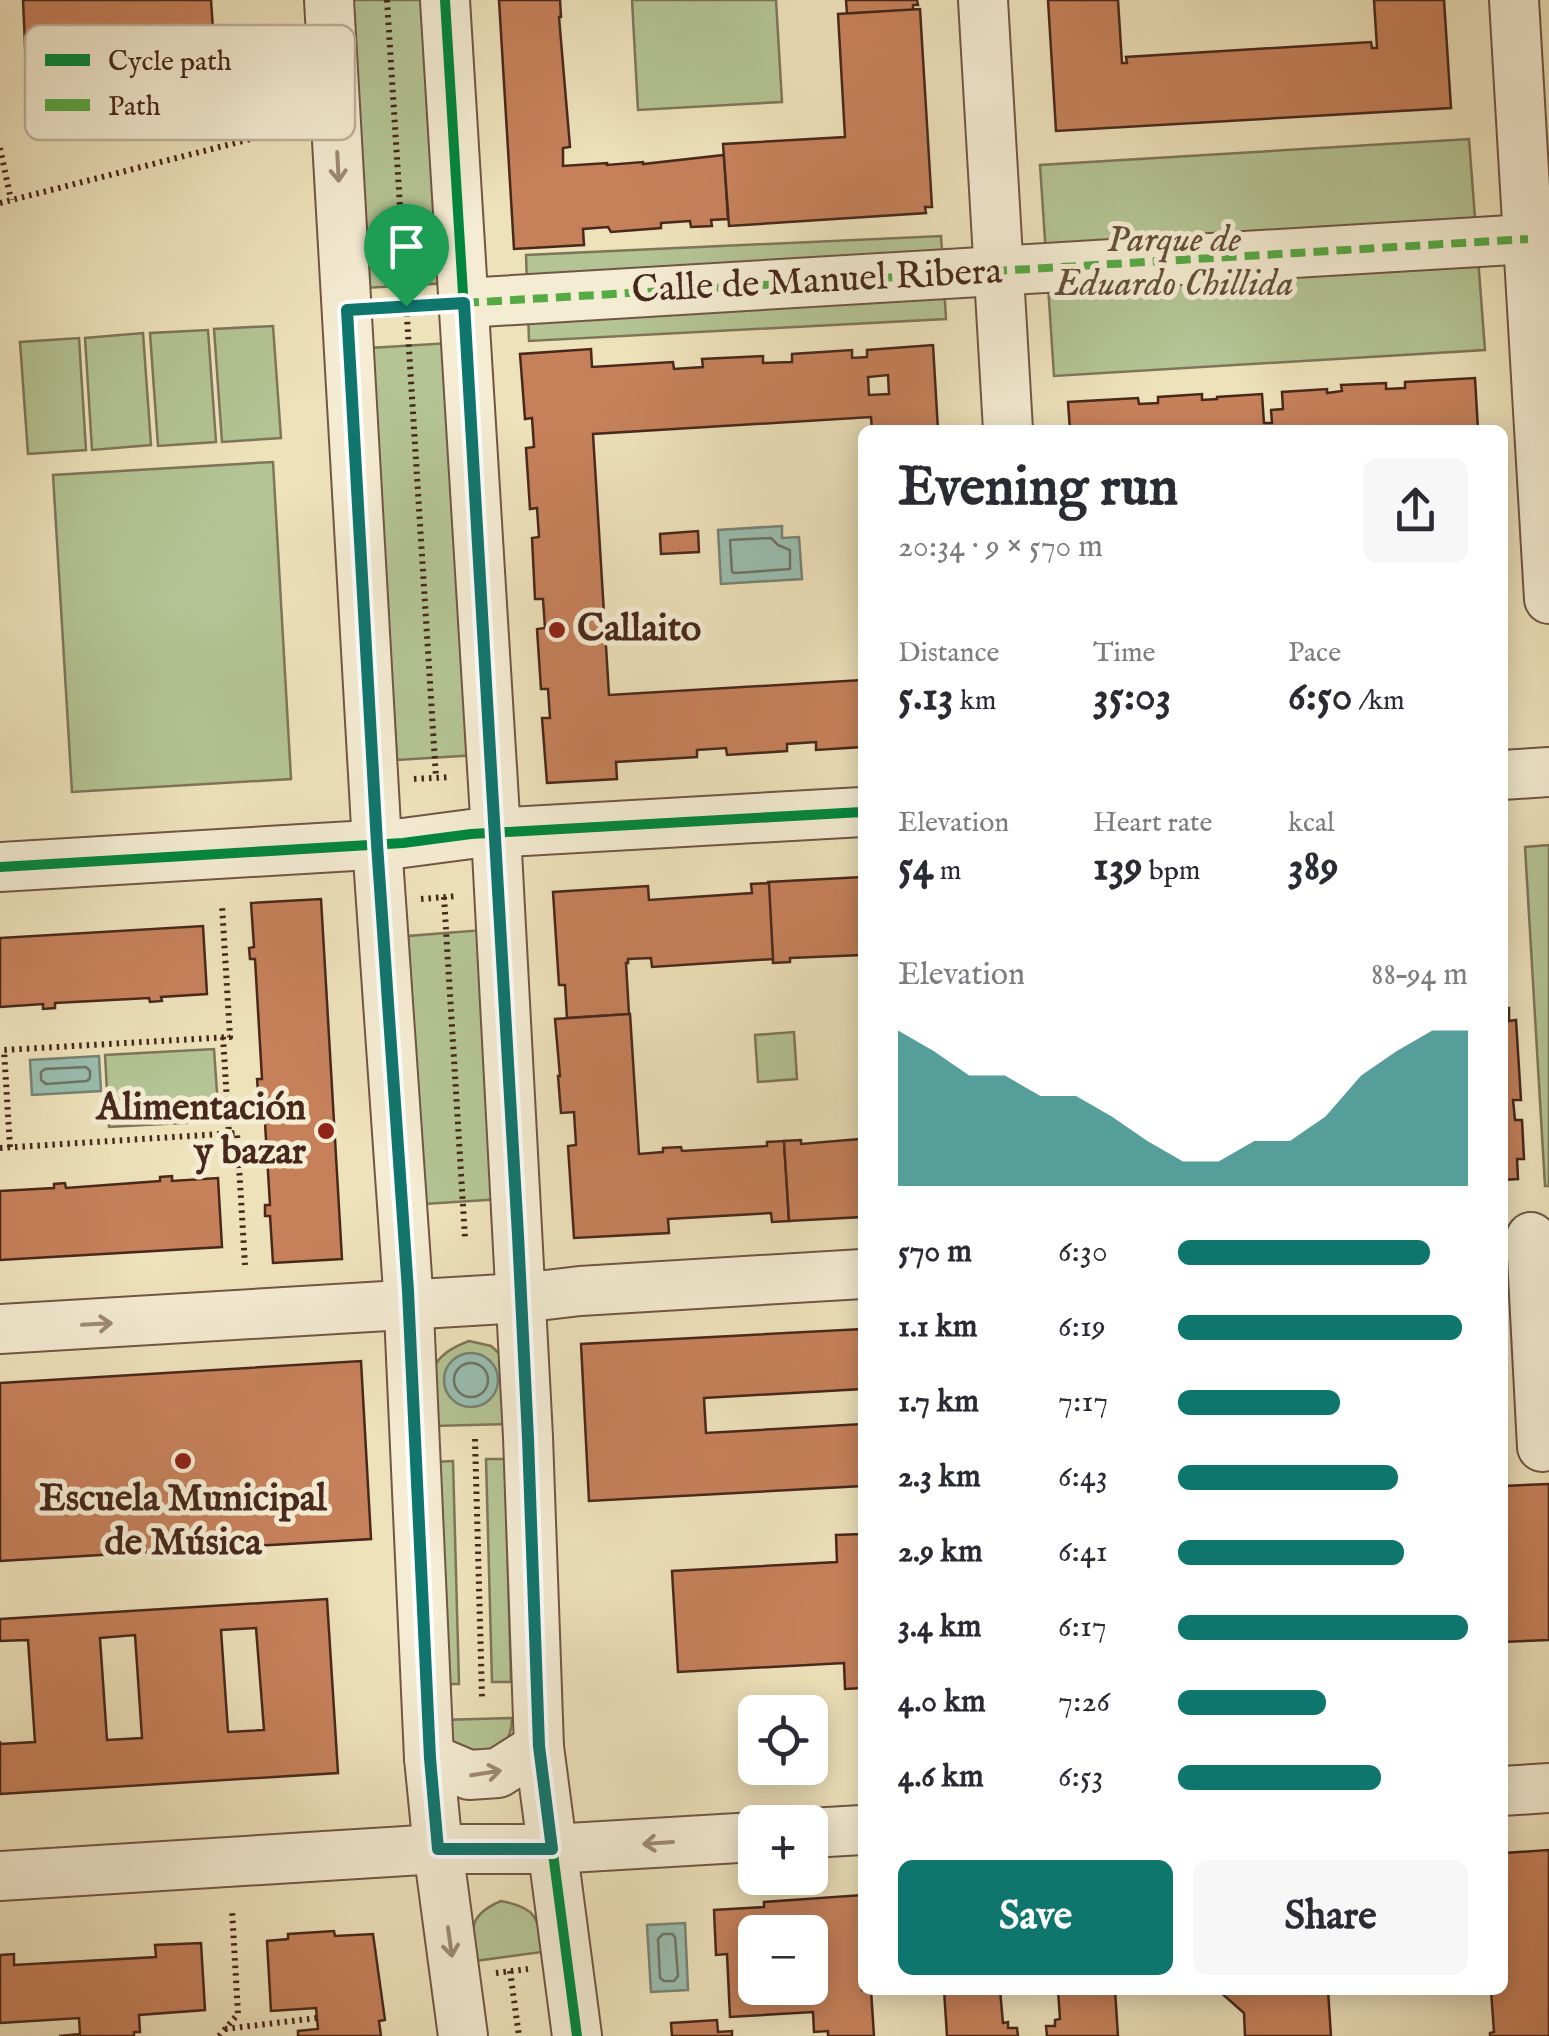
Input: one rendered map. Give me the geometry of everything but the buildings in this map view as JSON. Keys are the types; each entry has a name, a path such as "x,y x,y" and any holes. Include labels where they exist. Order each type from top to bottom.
{"street":[{"path":"328,0 330,25"},
{"path":"445,0 518,1235 539,1746 577,2036"},
{"path":"982,0 1008,425"},
{"path":"1514,0 1549,598"},
{"path":"337,140 377,844 409,1305 430,1758 463,2036"},
{"name":"Calle de Manuel Ribera","path":"464,303 1528,239"},
{"path":"1508,775 1549,772"},
{"path":"0,867 858,812"},
{"path":"1527,1237 1542,1447"},
{"path":"0,1330 858,1274"},
{"path":"430,1758 468,1776 498,1773 539,1746"},
{"path":"1508,1791 1549,1788"},
{"path":"828,1833 858,1830"},
{"path":"0,1876 438,1849 552,1849 738,1838"}],"path":[{"path":"388,0 436,778"},
{"path":"0,204 246,140"},
{"path":"0,148 12,200"},
{"path":"347,310 464,303"},
{"path":"374,782 492,774"},
{"path":"381,901 499,893"},
{"path":"444,898 465,1238"},
{"path":"10,1147 4,1050 230,1037 222,905"},
{"path":"223,1037 229,1134"},
{"path":"0,1148 237,1133 245,1265"},
{"path":"405,1241 518,1235"},
{"path":"528,1438 475,1439 482,1697 537,1695"},
{"path":"222,2033 238,2014 232,1910"},
{"path":"455,1978 567,1964"},
{"path":"510,1971 519,2036"},
{"path":"222,2033 317,2018"}],"green space":[{"path":"346,0 428,0 447,283 365,288 355,136 355,25 348,25"},
{"path":"632,0 776,0 782,102 638,110"},
{"name":"Parque de Eduardo Chillida","path":"1469,139 1485,350 1054,376 1040,165"},
{"path":"941,236 946,319 529,341 526,255"},
{"path":"273,326 281,438 222,442 214,329"},
{"path":"208,330 216,442 158,446 150,333"},
{"path":"143,333 151,445 92,450 85,338"},
{"path":"79,338 86,450 28,454 20,342"},
{"path":"450,343 477,755 397,760 370,348"},
{"path":"273,462 291,779 72,792 53,475"},
{"path":"1549,845 1549,1186 1545,1186 1525,847"},
{"path":"483,930 501,1199 425,1204 408,936"},
{"path":"794,1032 797,1079 758,1082 755,1035"},
{"path":"214,1049 219,1121 109,1127 105,1055"},
{"path":"469,1341 491,1346 501,1355 512,1424 433,1426 431,1385 436,1364 453,1348"},
{"path":"486,1459 505,1459 511,1682 492,1682"},
{"path":"453,1461 459,1684 440,1684 434,1462"},
{"path":"512,1718 507,1740 493,1758 453,1747 442,1720"},
{"path":"501,1901 522,1907 534,1916 542,1952 475,1961 474,1924 482,1912"}],"water":[{"path":"782,526 782,538 799,537 802,579 721,584 718,530"},
{"path":"99,1056 101,1091 32,1095 30,1060"},
{"path":"471,1353 490,1361 498,1380 490,1399 471,1407 452,1399 444,1380 452,1361"},
{"path":"685,1923 688,1990 651,1992 647,1925"}],"marked path":[{"path":"464,303 1528,239"}],"cycle path":[{"path":"445,0 496,833 528,1437 539,1747 577,2036"},
{"path":"0,867 858,812"}],"place":[{"name":"Callaito","path":"557,630"},
{"name":"Alimentación y bazar","path":"326,1131"},
{"name":"Escuela Municipal de Música","path":"183,1461"}],"route":[{"path":"464,303 518,1235 539,1746 552,1849 438,1849 347,310 406,306 464,303"}]}
